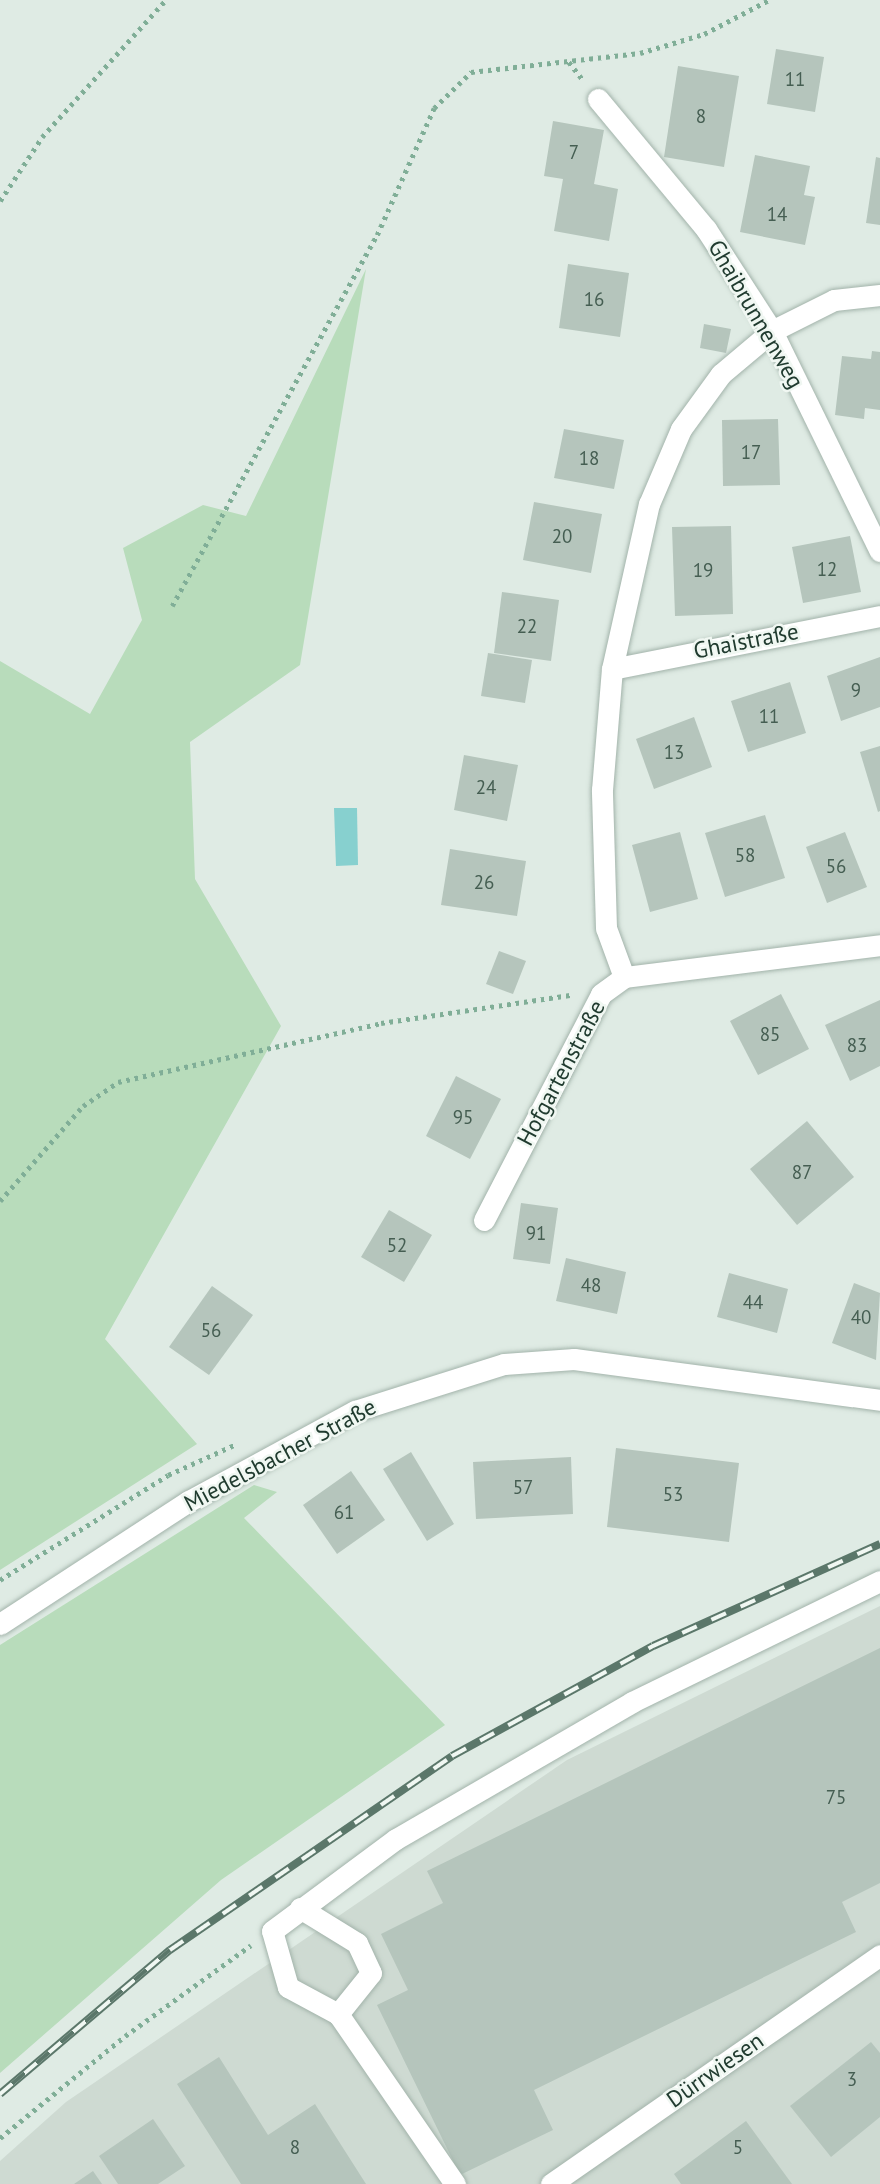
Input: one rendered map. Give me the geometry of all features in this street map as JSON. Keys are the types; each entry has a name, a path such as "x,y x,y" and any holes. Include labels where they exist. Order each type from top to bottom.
{"street":[{"name":"Ghaibrunnenweg","path":"592,91 706,229 772,331 880,551"},
{"path":"624,977 606,928 602,790 612,669 649,505 681,429 721,374 772,331 834,300 880,295"},
{"name":"Ghaistraße","path":"612,669 880,616"},
{"name":"Hofgartenstraße","path":"484,1220 601,994 624,977 880,945"},
{"name":"Miedelsbacher Straße","path":"0,1624 272,1454 355,1411 504,1364 574,1359 880,1400"},
{"path":"455,2184 338,2014 288,1987 272,1931 396,1839 632,1702 880,1581"},
{"path":"300,1908 357,1942 371,1973 338,2014"},
{"name":"Dürrwiesen","path":"551,2184 880,1955"}],"path":[{"path":"0,201 42,137 166,0"},
{"path":"172,606 377,235 434,108 471,72 640,53 704,34 769,0"},
{"path":"568,62 592,91"},
{"path":"0,1201 83,1106 118,1082 381,1023 541,997 601,994"},
{"path":"0,1580 228,1444 272,1454"},
{"path":"0,2138 125,2036 272,1931"}],"shaded area":[{"path":"880,1606 880,2184 0,2184 0,2161 66,2102 567,1760"}],"green space":[{"path":"366,269 300,665 190,742 195,879 281,1026 105,1339 197,1444 0,1570 0,661 90,714 142,620 123,548 203,505 246,516"},
{"path":"254,1485 277,1492 244,1518 445,1725 221,1880 0,2073 0,1645"}],"water":[{"path":"334,808 357,808 358,865 336,866"}],"building":[{"path":"776,49 824,57 815,112 767,104"},
{"path":"678,66 739,76 724,167 664,157"},
{"path":"553,121 604,130 594,184 618,189 609,241 554,231 563,179 544,176"},
{"path":"755,155 810,166 804,195 815,197 805,245 740,232"},
{"path":"876,157 880,158 880,225 866,223"},
{"path":"568,264 629,273 620,337 559,328"},
{"path":"704,324 731,329 726,353 700,348"},
{"path":"872,351 880,352 880,410 865,408 864,419 835,415 842,356 871,359"},
{"path":"778,419 780,485 723,486 722,420"},
{"path":"564,429 624,440 614,489 554,478"},
{"path":"534,502 602,514 591,573 523,560"},
{"path":"731,526 733,614 675,616 672,527"},
{"path":"850,536 861,592 803,603 792,547"},
{"path":"502,592 559,600 551,661 494,653"},
{"path":"488,653 532,660 525,703 481,696"},
{"path":"880,657 880,707 841,721 827,676"},
{"path":"790,682 806,733 748,752 731,701"},
{"path":"694,717 712,767 654,789 636,739"},
{"path":"880,746 880,811 878,812 860,752"},
{"path":"464,755 518,765 507,821 454,810"},
{"path":"765,815 785,878 725,897 705,833"},
{"path":"680,832 698,899 650,912 632,845"},
{"path":"845,832 867,887 827,903 806,847"},
{"path":"450,849 526,861 517,916 441,905"},
{"path":"499,951 526,961 513,994 486,984"},
{"path":"781,994 809,1049 758,1075 730,1021"},
{"path":"880,1000 880,1066 850,1081 825,1025"},
{"path":"456,1076 501,1099 470,1159 426,1136"},
{"path":"807,1121 854,1177 797,1225 750,1169"},
{"path":"521,1203 558,1208 550,1264 513,1259"},
{"path":"389,1210 432,1235 404,1282 361,1257"},
{"path":"566,1258 626,1272 617,1314 556,1301"},
{"path":"729,1273 788,1289 777,1333 717,1317"},
{"path":"854,1283 880,1293 876,1360 832,1343"},
{"path":"212,1286 253,1315 209,1375 169,1347"},
{"path":"616,1448 739,1463 729,1542 607,1527"},
{"path":"411,1452 454,1524 427,1541 383,1469"},
{"path":"571,1457 573,1514 476,1519 473,1462"},
{"path":"351,1471 385,1520 337,1554 303,1505"},
{"path":"880,1648 880,1883 842,1902 856,1932 534,2090 553,2130 460,2175 377,2005 408,1990 381,1934 443,1903 427,1871"},
{"path":"871,2042 880,2053 880,2117 831,2157 790,2106"},
{"path":"219,2057 268,2135 315,2104 366,2184 241,2184 177,2084"},
{"path":"153,2119 185,2166 158,2184 118,2184 99,2156"},
{"path":"746,2121 792,2184 681,2184 674,2174"},
{"path":"93,2171 102,2184 74,2184"}],"railway":[{"path":"0,2094 170,1950 452,1756 653,1646 880,1544"}]}
